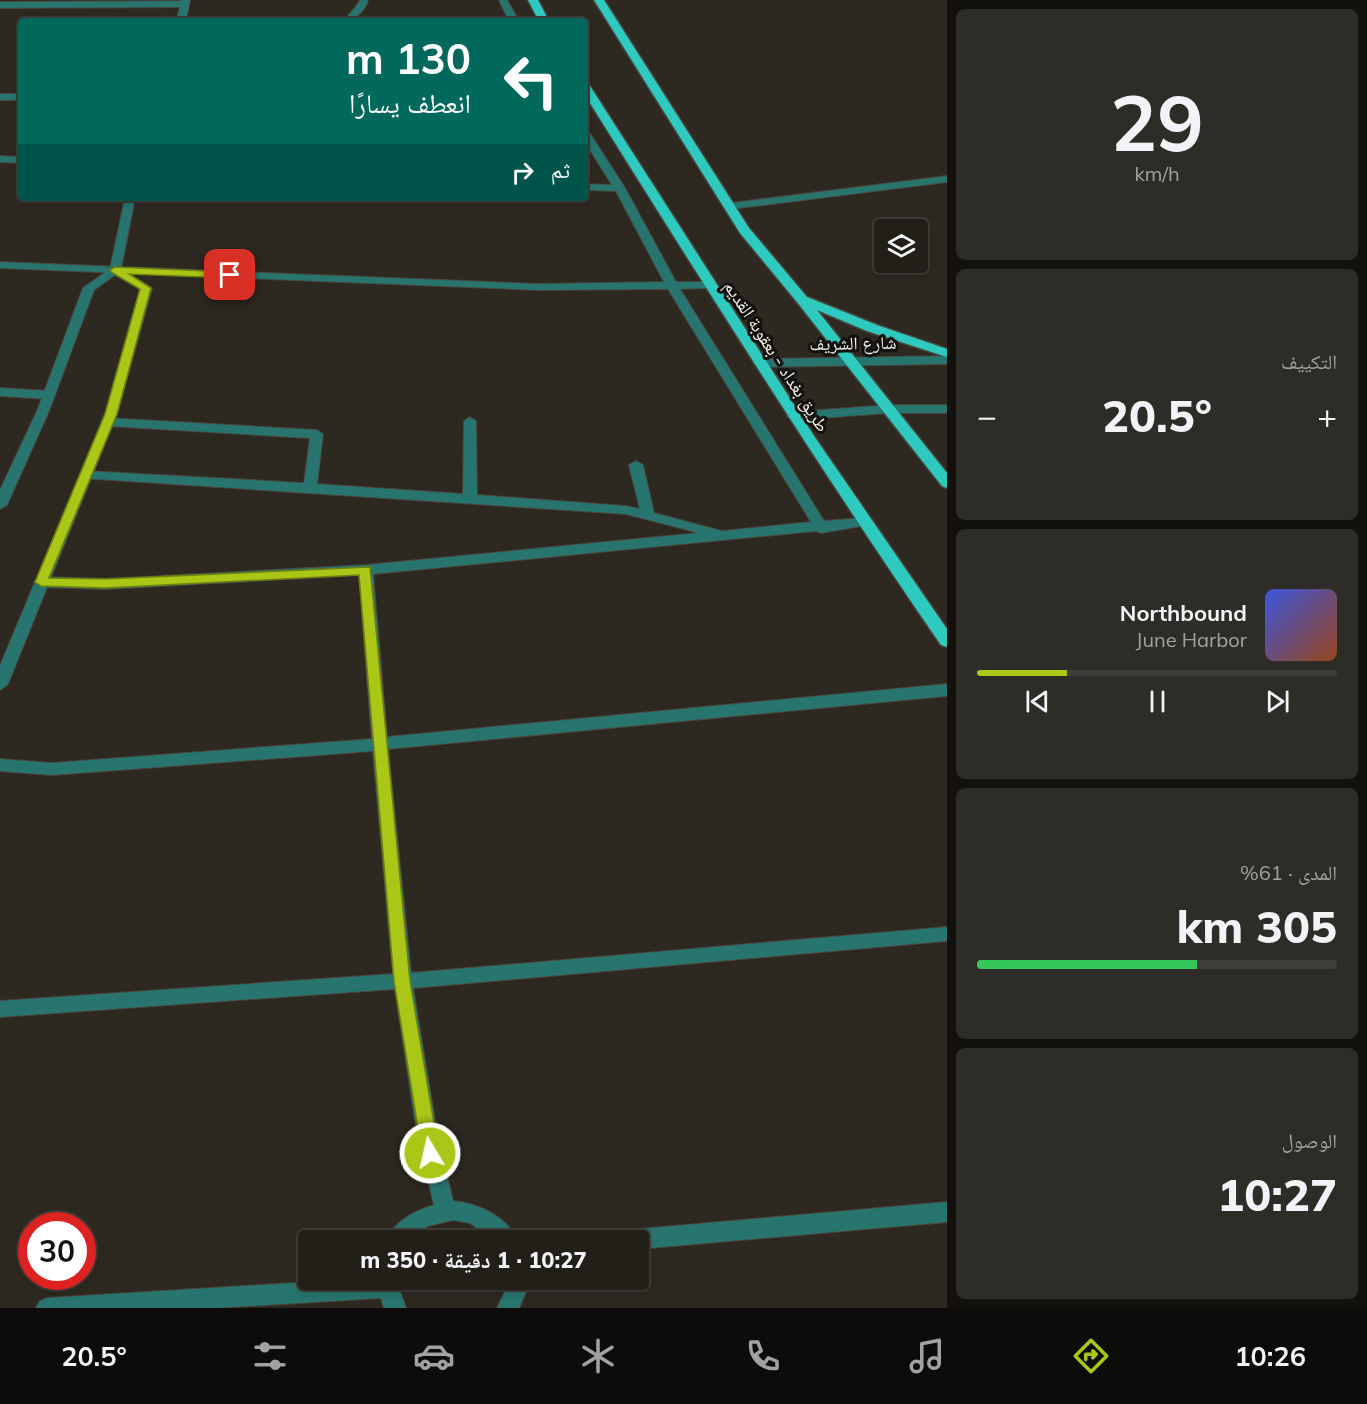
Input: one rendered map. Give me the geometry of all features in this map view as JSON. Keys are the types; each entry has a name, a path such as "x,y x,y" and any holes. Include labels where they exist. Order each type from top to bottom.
{"highway":[{"path":"533,0 542,18"},
{"path":"599,0 731,206 744,230 802,299 947,483"},
{"name":"طريق بغداد - بعقوبة القديم","path":"588,91 708,285 862,522 947,641"},
{"path":"802,299 872,328 947,353"}],"street":[{"path":"351,18 361,9 364,0"},
{"path":"503,0 512,18"},
{"path":"0,5 186,2 182,18"},
{"path":"0,97 18,97"},
{"path":"588,141 620,188 671,284 821,528"},
{"path":"0,159 18,160"},
{"path":"731,206 947,179"},
{"path":"588,187 620,188"},
{"path":"0,505 49,395 89,288 115,270 129,201"},
{"path":"0,265 538,287 708,285"},
{"path":"0,684 107,422 146,288 115,270"},
{"name":"شارع الشريف","path":"759,363 947,360"},
{"path":"0,392 49,395"},
{"path":"793,416 889,409 947,409"},
{"path":"470,421 470,499"},
{"path":"107,422 317,434 310,488"},
{"path":"636,465 648,516"},
{"path":"86,475 626,510 728,537"},
{"path":"41,582 106,584 366,570 821,528 862,522"},
{"path":"366,570 402,981 430,1153 445,1211"},
{"path":"0,765 52,769 381,744 947,690"},
{"path":"0,1009 402,981 947,934"},
{"path":"406,1230 422,1218 445,1211 471,1213 498,1230"},
{"path":"649,1238 947,1212"},
{"path":"47,1308 298,1290"},
{"path":"389,1290 395,1308"},
{"path":"508,1308 516,1290"}],"route":[{"path":"230,275 115,270 146,288 111,414 41,582 106,584 366,570 402,981 430,1153"}]}
